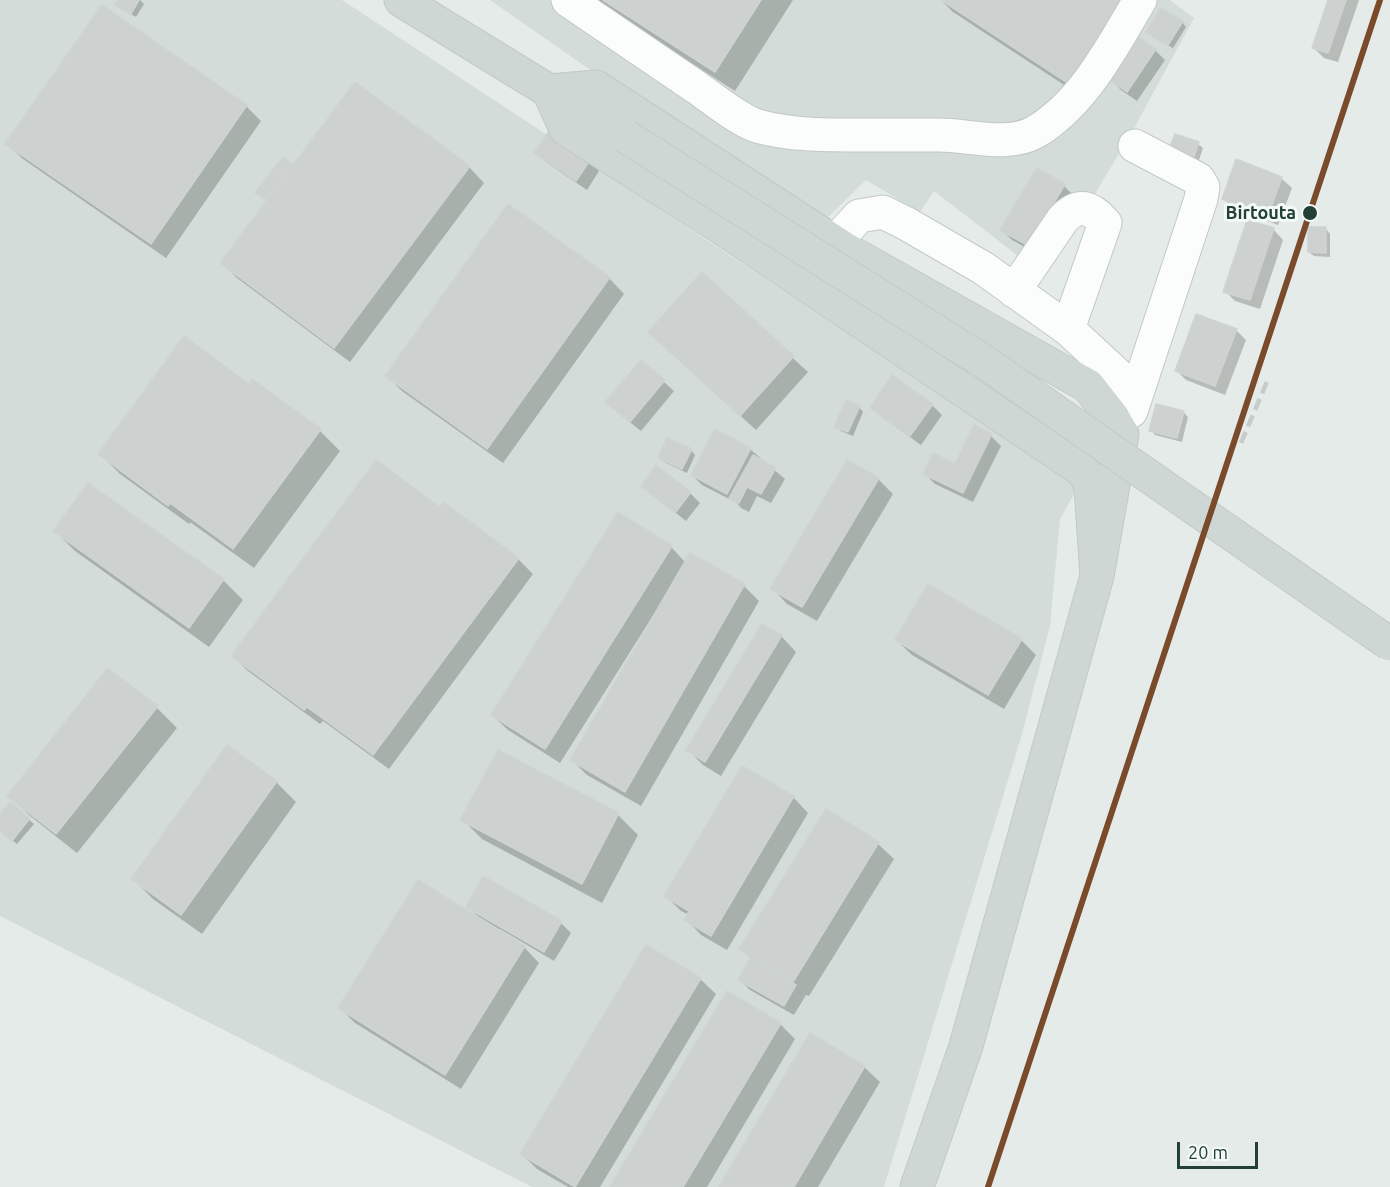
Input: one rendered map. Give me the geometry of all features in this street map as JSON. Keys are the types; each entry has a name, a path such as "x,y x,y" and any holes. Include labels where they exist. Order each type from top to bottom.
{"main road":[{"path":"401,0 625,136 983,361 1390,644"},
{"path":"549,91 596,87 835,242 1088,386 1113,418 1122,434 1097,576 966,1046 917,1187"},
{"path":"549,91 566,129 719,226 1082,470 1091,488 1097,576"}],"lane":[{"path":"568,0 754,125 778,131 816,135 942,135 1012,140 1036,131 1058,115 1078,94 1097,72 1140,0"},
{"path":"1122,434 1201,199 1203,187 1198,179 1135,146"},
{"path":"1014,291 1071,210 1079,208 1097,213 1105,223 1068,329"},
{"path":"835,242 859,216 883,212 983,268 1068,329 1137,393"}],"shaded area":[{"path":"0,0 342,0 1079,485 1060,519 1050,626 1022,734 884,1187 532,1187 0,916"},
{"path":"490,0 1170,0 1194,18 1133,130 1089,204 1026,262 934,191 920,212 866,180 817,228"}],"building":[{"path":"118,0 139,0 131,14 115,5"},
{"path":"603,0 761,0 715,72"},
{"path":"941,0 1131,0 1074,87"},
{"path":"1328,0 1346,0 1328,53 1312,48"},
{"path":"102,5 247,105 151,244 5,144"},
{"path":"1161,8 1183,21 1168,45 1146,32"},
{"path":"1127,29 1156,49 1127,92 1109,80"},
{"path":"355,82 470,166 334,348 220,263"},
{"path":"548,132 590,160 576,181 534,153"},
{"path":"1175,134 1199,142 1193,159 1168,151"},
{"path":"283,157 293,164 265,200 255,193"},
{"path":"1236,159 1282,177 1268,216 1222,199"},
{"path":"1037,168 1065,184 1029,246 1000,230"},
{"path":"508,204 610,277 487,449 385,376"},
{"path":"1247,220 1274,228 1250,300 1223,292"},
{"path":"1308,227 1326,227 1326,253 1308,252"},
{"path":"702,272 794,356 740,416 648,332"},
{"path":"1196,314 1237,329 1215,386 1175,371"},
{"path":"184,336 249,384 252,379 321,429 233,549 170,503 168,506 98,454"},
{"path":"641,360 665,380 630,422 605,402"},
{"path":"892,375 933,404 910,436 870,408"},
{"path":"846,400 860,406 848,432 834,427"},
{"path":"1156,404 1184,411 1177,438 1149,431"},
{"path":"974,425 992,434 963,493 923,474 933,453 955,464"},
{"path":"715,429 751,448 727,494 691,475"},
{"path":"667,438 692,449 682,469 658,458"},
{"path":"753,455 776,468 761,494 747,487 739,503 729,498"},
{"path":"376,460 440,507 444,502 519,558 373,755 307,707 304,710 231,656"},
{"path":"847,460 879,478 802,607 770,589"},
{"path":"656,465 691,492 675,513 641,486"},
{"path":"88,483 224,579 189,628 53,531"},
{"path":"618,512 672,546 545,749 491,715"},
{"path":"690,553 745,584 625,792 570,760"},
{"path":"928,584 1022,639 988,695 895,640"},
{"path":"762,624 782,635 705,762 686,750"},
{"path":"108,668 158,706 56,834 7,796"},
{"path":"227,745 277,781 181,915 131,879"},
{"path":"498,750 619,813 582,884 460,820"},
{"path":"742,766 794,796 711,936 684,920 689,911 664,896"},
{"path":"10,802 30,818 12,841 0,831 0,814"},
{"path":"826,809 879,842 793,982 739,949"},
{"path":"483,876 562,921 544,952 466,907"},
{"path":"418,880 525,946 445,1075 338,1008"},
{"path":"646,945 701,978 575,1187 520,1154"},
{"path":"750,958 796,985 784,1006 738,980"},
{"path":"727,991 781,1023 683,1187 610,1187"},
{"path":"810,1033 865,1066 794,1187 719,1187"}],"railway":[{"path":"988,1187 1380,0"},
{"path":"1241,443 1269,377"}],"transit line":[{"path":"988,1187 1380,0"}],"place":[{"name":"Birtouta","path":"1310,213"}]}
